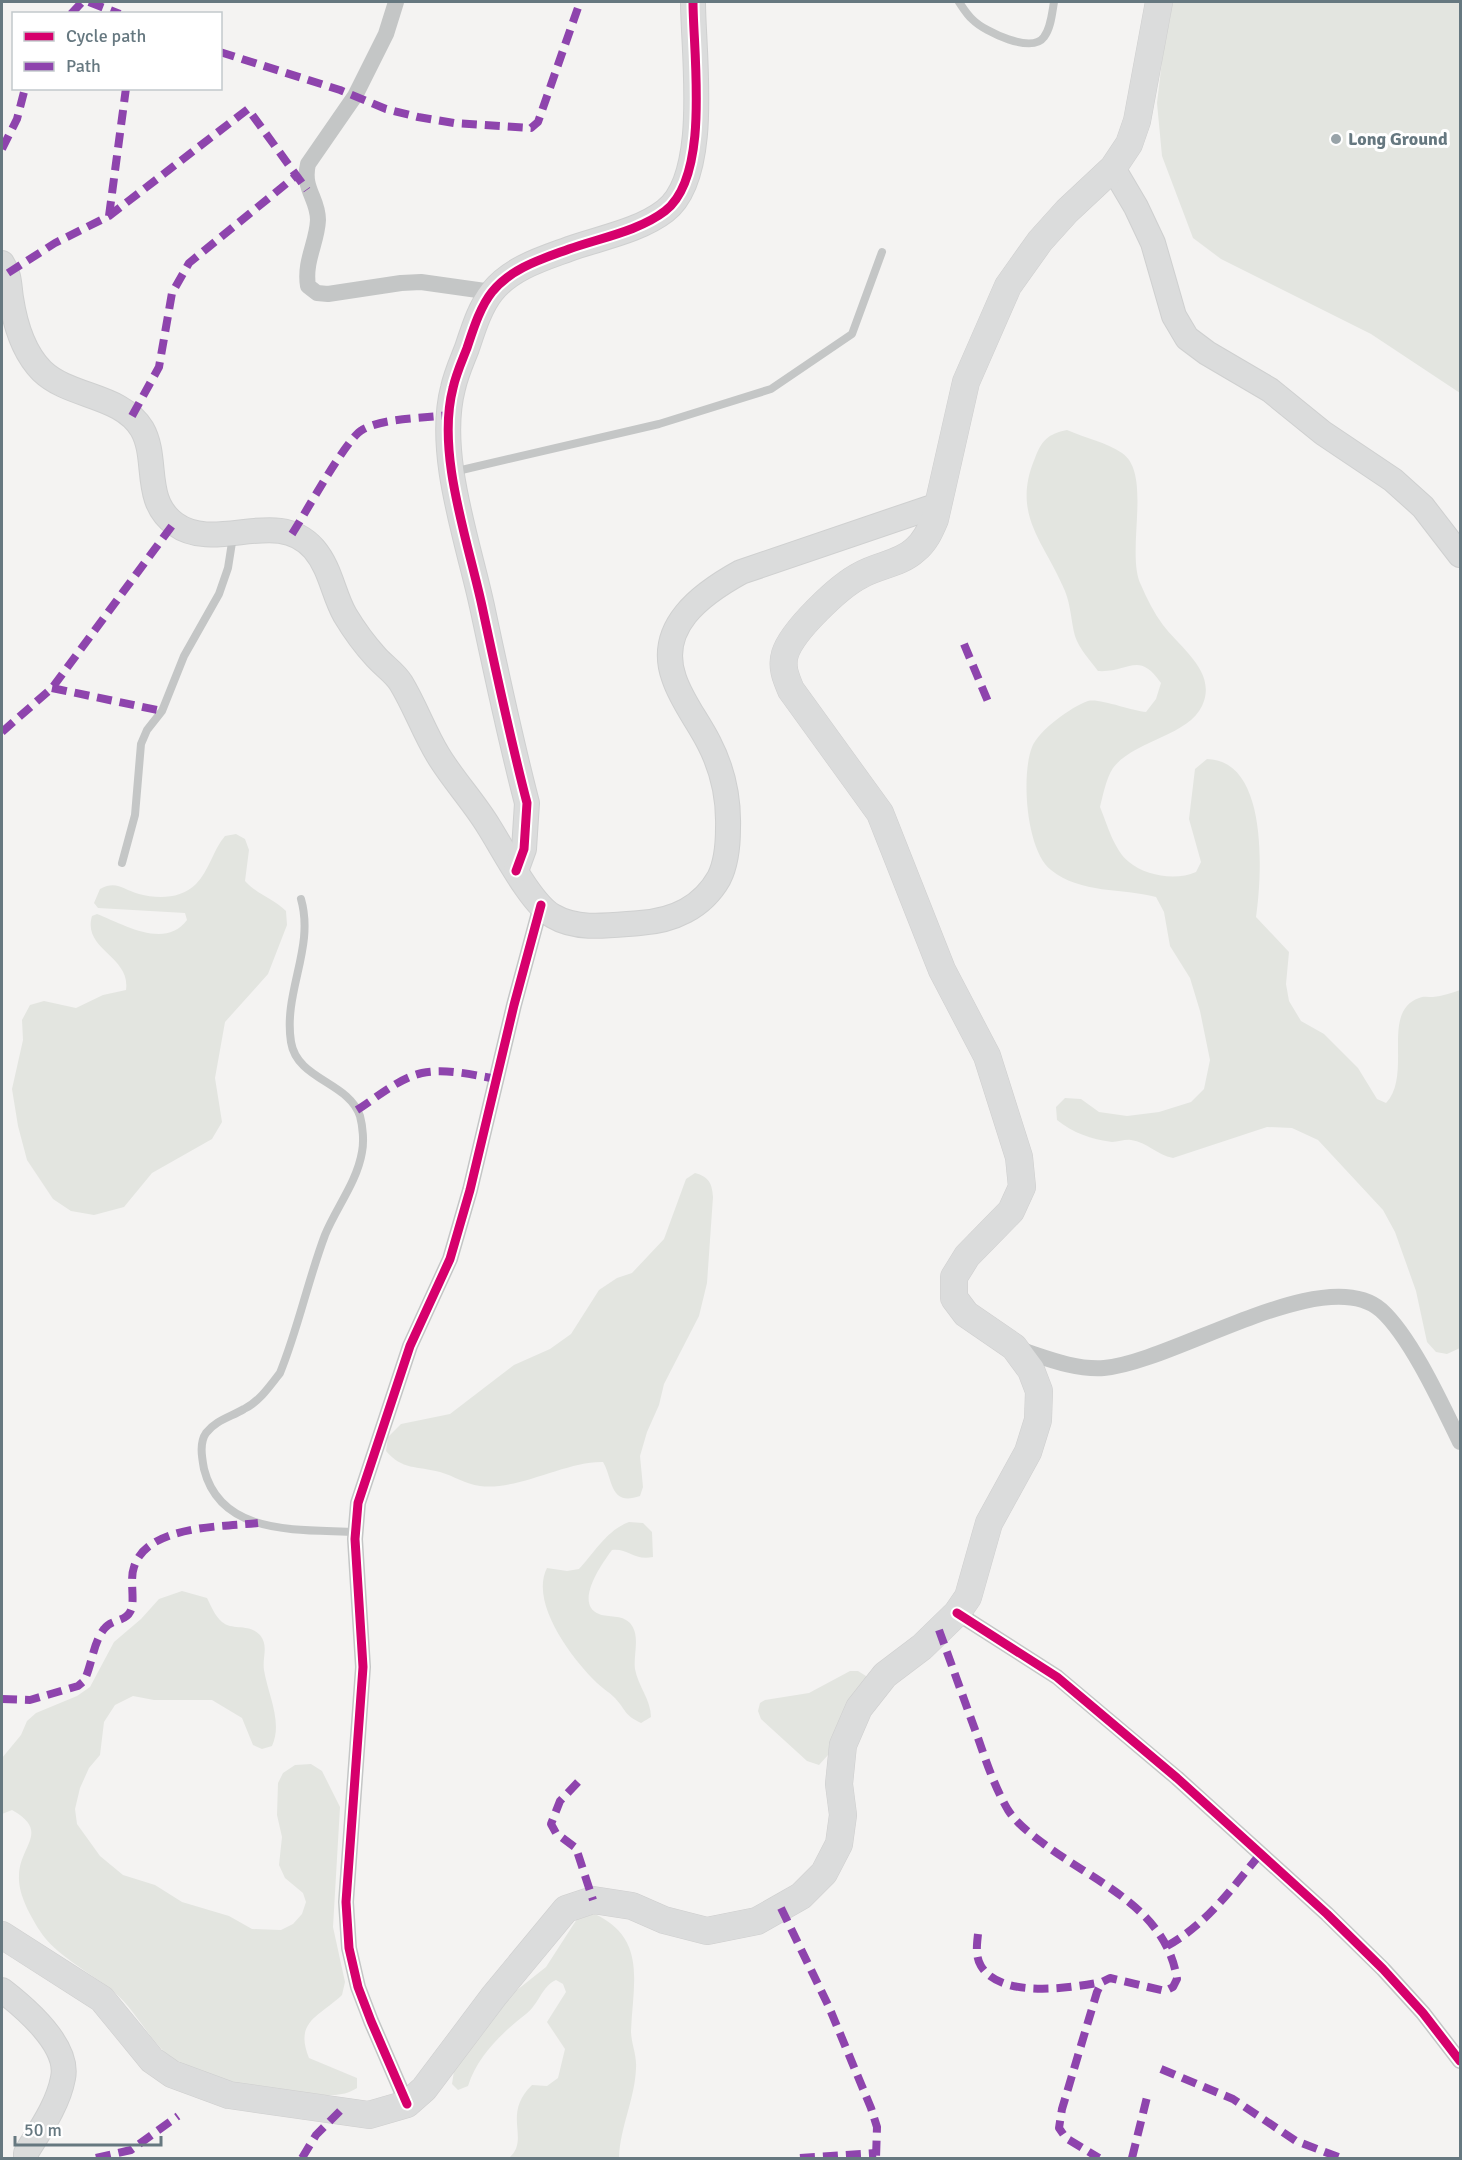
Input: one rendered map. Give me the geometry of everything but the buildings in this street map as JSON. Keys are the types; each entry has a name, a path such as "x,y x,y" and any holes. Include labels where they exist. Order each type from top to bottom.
{"main road":[{"path":"516,871 524,849 527,803 460,519 453,472 449,415 453,388 470,339 492,292 518,269 651,220 668,209 678,196 692,156 696,128 693,2"},
{"path":"2,1935 102,1999 152,2060 172,2074 203,2088 229,2095 369,2115 407,2104 424,2089 494,1996 566,1909 592,1899 632,1906 664,1920 707,1931 757,1921 801,1896 824,1873 838,1845 843,1815 838,1784 843,1745 860,1708 885,1675 922,1647 957,1612 968,1597 989,1523 1028,1452 1038,1420 1039,1391 1031,1370 1014,1347 985,1330 966,1314 954,1298 954,1277 967,1257 1011,1211 1022,1186 1018,1157 987,1056 942,970 880,813 791,690 783,671 785,654 801,629 843,586 861,574 904,558 916,550 927,538 938,506 966,382 1008,286 1047,234 1113,168 1129,144 1137,121 1160,2"},
{"path":"1113,168 1136,207 1153,243 1174,316 1187,338 1207,353 1270,390 1323,433 1393,480 1423,507 1461,555"},
{"path":"2,263 8,273 11,300 19,331 35,363 45,374 64,387 118,407 132,416 148,443 154,494 174,523 208,534 278,530 292,534 312,546 325,564 343,612 375,656 399,680 438,756 473,800 516,871 552,916 579,925 657,922 683,914 701,900 719,877 728,840 729,802 721,771 709,742 690,713 674,679 669,655 673,633 690,607 713,587 741,572 938,506"},
{"path":"2,1990 43,2026 60,2054 64,2076 57,2097 26,2153 26,2158"}],"street":[{"path":"396,2 386,34 355,96 308,164 305,175 318,218 308,254 306,273 308,286 317,293 328,294 401,282 420,282 492,292"},
{"path":"407,2104 358,1987 349,1948 346,1902 363,1667 356,1532 358,1503 389,1404 411,1346 450,1259 470,1190 514,1005 541,905"},
{"path":"1014,1347 1068,1365 1104,1368 1153,1357 1295,1301 1341,1295 1362,1298 1381,1310 1408,1344 1461,1443"},
{"path":"957,1612 1057,1677 1185,1785 1327,1914 1375,1961 1423,2013 1461,2061"}],"lane":[{"path":"959,2 974,22 987,30 1026,44 1035,44 1044,38 1050,25 1054,2"},
{"path":"453,472 659,424 771,389 852,334 882,252"},
{"path":"122,863 135,815 141,744 147,730 162,711 184,656 219,594 228,568 234,532"},
{"path":"302,899 307,930 290,1012 292,1047 308,1071 339,1092 357,1110 363,1134 362,1153 354,1176 326,1232 280,1373 246,1409 224,1418 211,1427 204,1436 201,1447 208,1484 225,1507 238,1517 294,1529 356,1532"}],"shaded area":[{"path":"1169,2 1460,2 1460,393 1371,334 1221,259 1193,238 1162,156 1157,103"},
{"path":"1067,430 1116,449 1131,463 1136,478 1136,554 1141,585 1160,620 1195,661 1205,682 1206,694 1195,716 1173,732 1133,751 1113,768 1100,807 1119,851 1136,867 1152,874 1179,876 1196,872 1201,862 1189,819 1195,769 1207,759 1227,764 1242,778 1251,799 1257,823 1260,875 1256,917 1289,952 1286,984 1289,1001 1301,1021 1324,1034 1358,1068 1377,1099 1386,1103 1394,1091 1401,1016 1407,1005 1421,997 1440,996 1460,990 1460,1348 1447,1354 1436,1352 1427,1342 1416,1291 1395,1232 1383,1210 1318,1140 1292,1128 1267,1127 1173,1158 1137,1141 1112,1142 1090,1137 1076,1132 1057,1120 1056,1107 1065,1098 1081,1099 1099,1112 1127,1116 1159,1112 1191,1102 1204,1089 1210,1060 1200,1011 1190,978 1170,946 1164,912 1156,897 1088,887 1063,878 1051,870 1043,860 1031,830 1027,775 1032,747 1041,733 1065,714 1088,701 1100,701 1146,712 1156,699 1161,683 1146,667 1139,665 1098,671 1077,641 1065,591 1033,527 1028,512 1027,496 1035,458 1046,439"},
{"path":"236,834 245,839 249,850 245,881 286,911 287,925 268,974 225,1022 215,1078 222,1122 212,1139 152,1173 124,1207 94,1215 71,1211 53,1199 27,1160 18,1126 12,1089 23,1040 22,1020 30,1005 44,1001 76,1008 103,995 126,990 126,978 121,969 94,937 91,928 92,916 97,914 131,928 156,934 178,929 187,920 185,913 98,908 94,903 100,889 111,885 154,897 183,893 200,879 225,836"},
{"path":"695,1173 707,1179 713,1192 707,1283 699,1316 664,1384 659,1405 647,1432 640,1456 643,1487 640,1496 623,1498 617,1494 603,1462 574,1466 510,1484 480,1486 440,1472 404,1464 386,1451 388,1437 401,1424 450,1414 514,1365 550,1349 571,1334 599,1290 617,1278 632,1273 664,1239 686,1179"},
{"path":"629,1522 643,1523 652,1532 653,1557 646,1558 612,1550 592,1583 589,1601 592,1609 599,1614 623,1618 633,1628 636,1639 635,1669 649,1705 651,1717 641,1723 628,1715 615,1698 587,1673 566,1646 549,1614 544,1598 543,1582 547,1568 567,1571 579,1569 607,1536"},
{"path":"182,1591 207,1598 215,1614 226,1625 251,1629 263,1639 264,1670 274,1708 276,1728 272,1746 262,1749 253,1745 242,1718 212,1700 154,1700 133,1696 115,1705 104,1722 100,1755 89,1768 80,1788 75,1809 77,1824 100,1856 123,1875 155,1885 182,1902 229,1916 252,1929 281,1930 293,1924 302,1914 306,1902 303,1893 285,1878 279,1865 282,1837 277,1815 278,1783 283,1773 295,1765 311,1764 322,1771 340,1807 333,1927 345,1982 342,1995 311,2021 305,2036 305,2046 309,2058 357,2078 357,2088 342,2094 318,2095 251,2086 206,2075 176,2062 159,2046 122,1999 64,1956 47,1940 25,1904 19,1876 20,1865 30,1840 30,1825 12,1810 2,1814 2,1758 21,1735 27,1721 36,1713 77,1696 90,1687 114,1642 141,1619 159,1599"},
{"path":"850,1671 858,1671 866,1676 865,1685 836,1732 828,1755 819,1765 807,1761 761,1719 758,1711 760,1703 765,1700 809,1693"},
{"path":"595,1914 612,1924 623,1936 630,1949 633,1964 631,2031 636,2068 619,2158 509,2158 518,2143 518,2106 523,2096 532,2085 547,2086 558,2078 565,2049 547,2022 566,1992 563,1984 556,1980 551,1983 530,2010 492,2046 478,2064 468,2086 458,2090 452,2084 454,2071 512,1994 546,1967 577,1919"}],"marked path":[{"path":"73,12 82,2"},
{"path":"89,2 115,12"},
{"path":"222,53 340,90 386,109 418,117 454,123 531,128 538,122 580,2"},
{"path":"2,149 17,119 24,90"},
{"path":"109,216 126,90"},
{"path":"8,273 55,243 109,216 248,109 307,190"},
{"path":"132,416 159,367 172,293 189,263 297,175"},
{"path":"292,534 346,447 362,430 392,421 449,415"},
{"path":"2,732 52,688 174,523"},
{"path":"964,644 989,704"},
{"path":"52,688 162,711"},
{"path":"357,1110 396,1084 422,1073 450,1072 497,1079"},
{"path":"2,1699 30,1700 78,1686 84,1681 100,1635 107,1626 130,1612 134,1567 142,1553 154,1543 187,1531 258,1523"},
{"path":"939,1630 991,1774 1003,1802 1012,1815 1024,1829 1106,1885 1144,1915 1159,1933 1170,1954 1177,1979 1173,1987 1165,1991 1110,1978 1102,1982 1097,1992 1062,2109 1059,2128 1066,2138 1099,2158"},
{"path":"578,1782 560,1801 551,1824 556,1833 576,1848 593,1900"},
{"path":"1167,1946 1207,1916 1230,1892 1261,1853"},
{"path":"781,1908 829,2007 871,2108 877,2127 876,2158"},
{"path":"978,1934 977,1954 981,1966 991,1976 1004,1983 1037,1989 1073,1987 1102,1982"},
{"path":"1161,2069 1233,2099 1296,2141 1341,2158"},
{"path":"1132,2158 1148,2093"},
{"path":"302,2158 316,2135 340,2111"},
{"path":"96,2158 131,2150 178,2116"},
{"path":"800,2158 876,2153"}],"cycle path":[{"path":"516,871 524,849 527,803 456,497 448,440 453,388 480,312 492,292 508,277 538,261 643,224 665,211 679,194 689,171 694,143 696,81 693,2"},
{"path":"407,2104 358,1987 349,1948 346,1902 363,1667 355,1539 358,1503 410,1346 450,1259 470,1190 514,1005 541,905"},
{"path":"957,1613 1057,1677 1177,1778 1327,1914 1383,1969 1423,2013 1460,2061"}],"place":[{"name":"Long Ground","path":"1336,139"}]}
